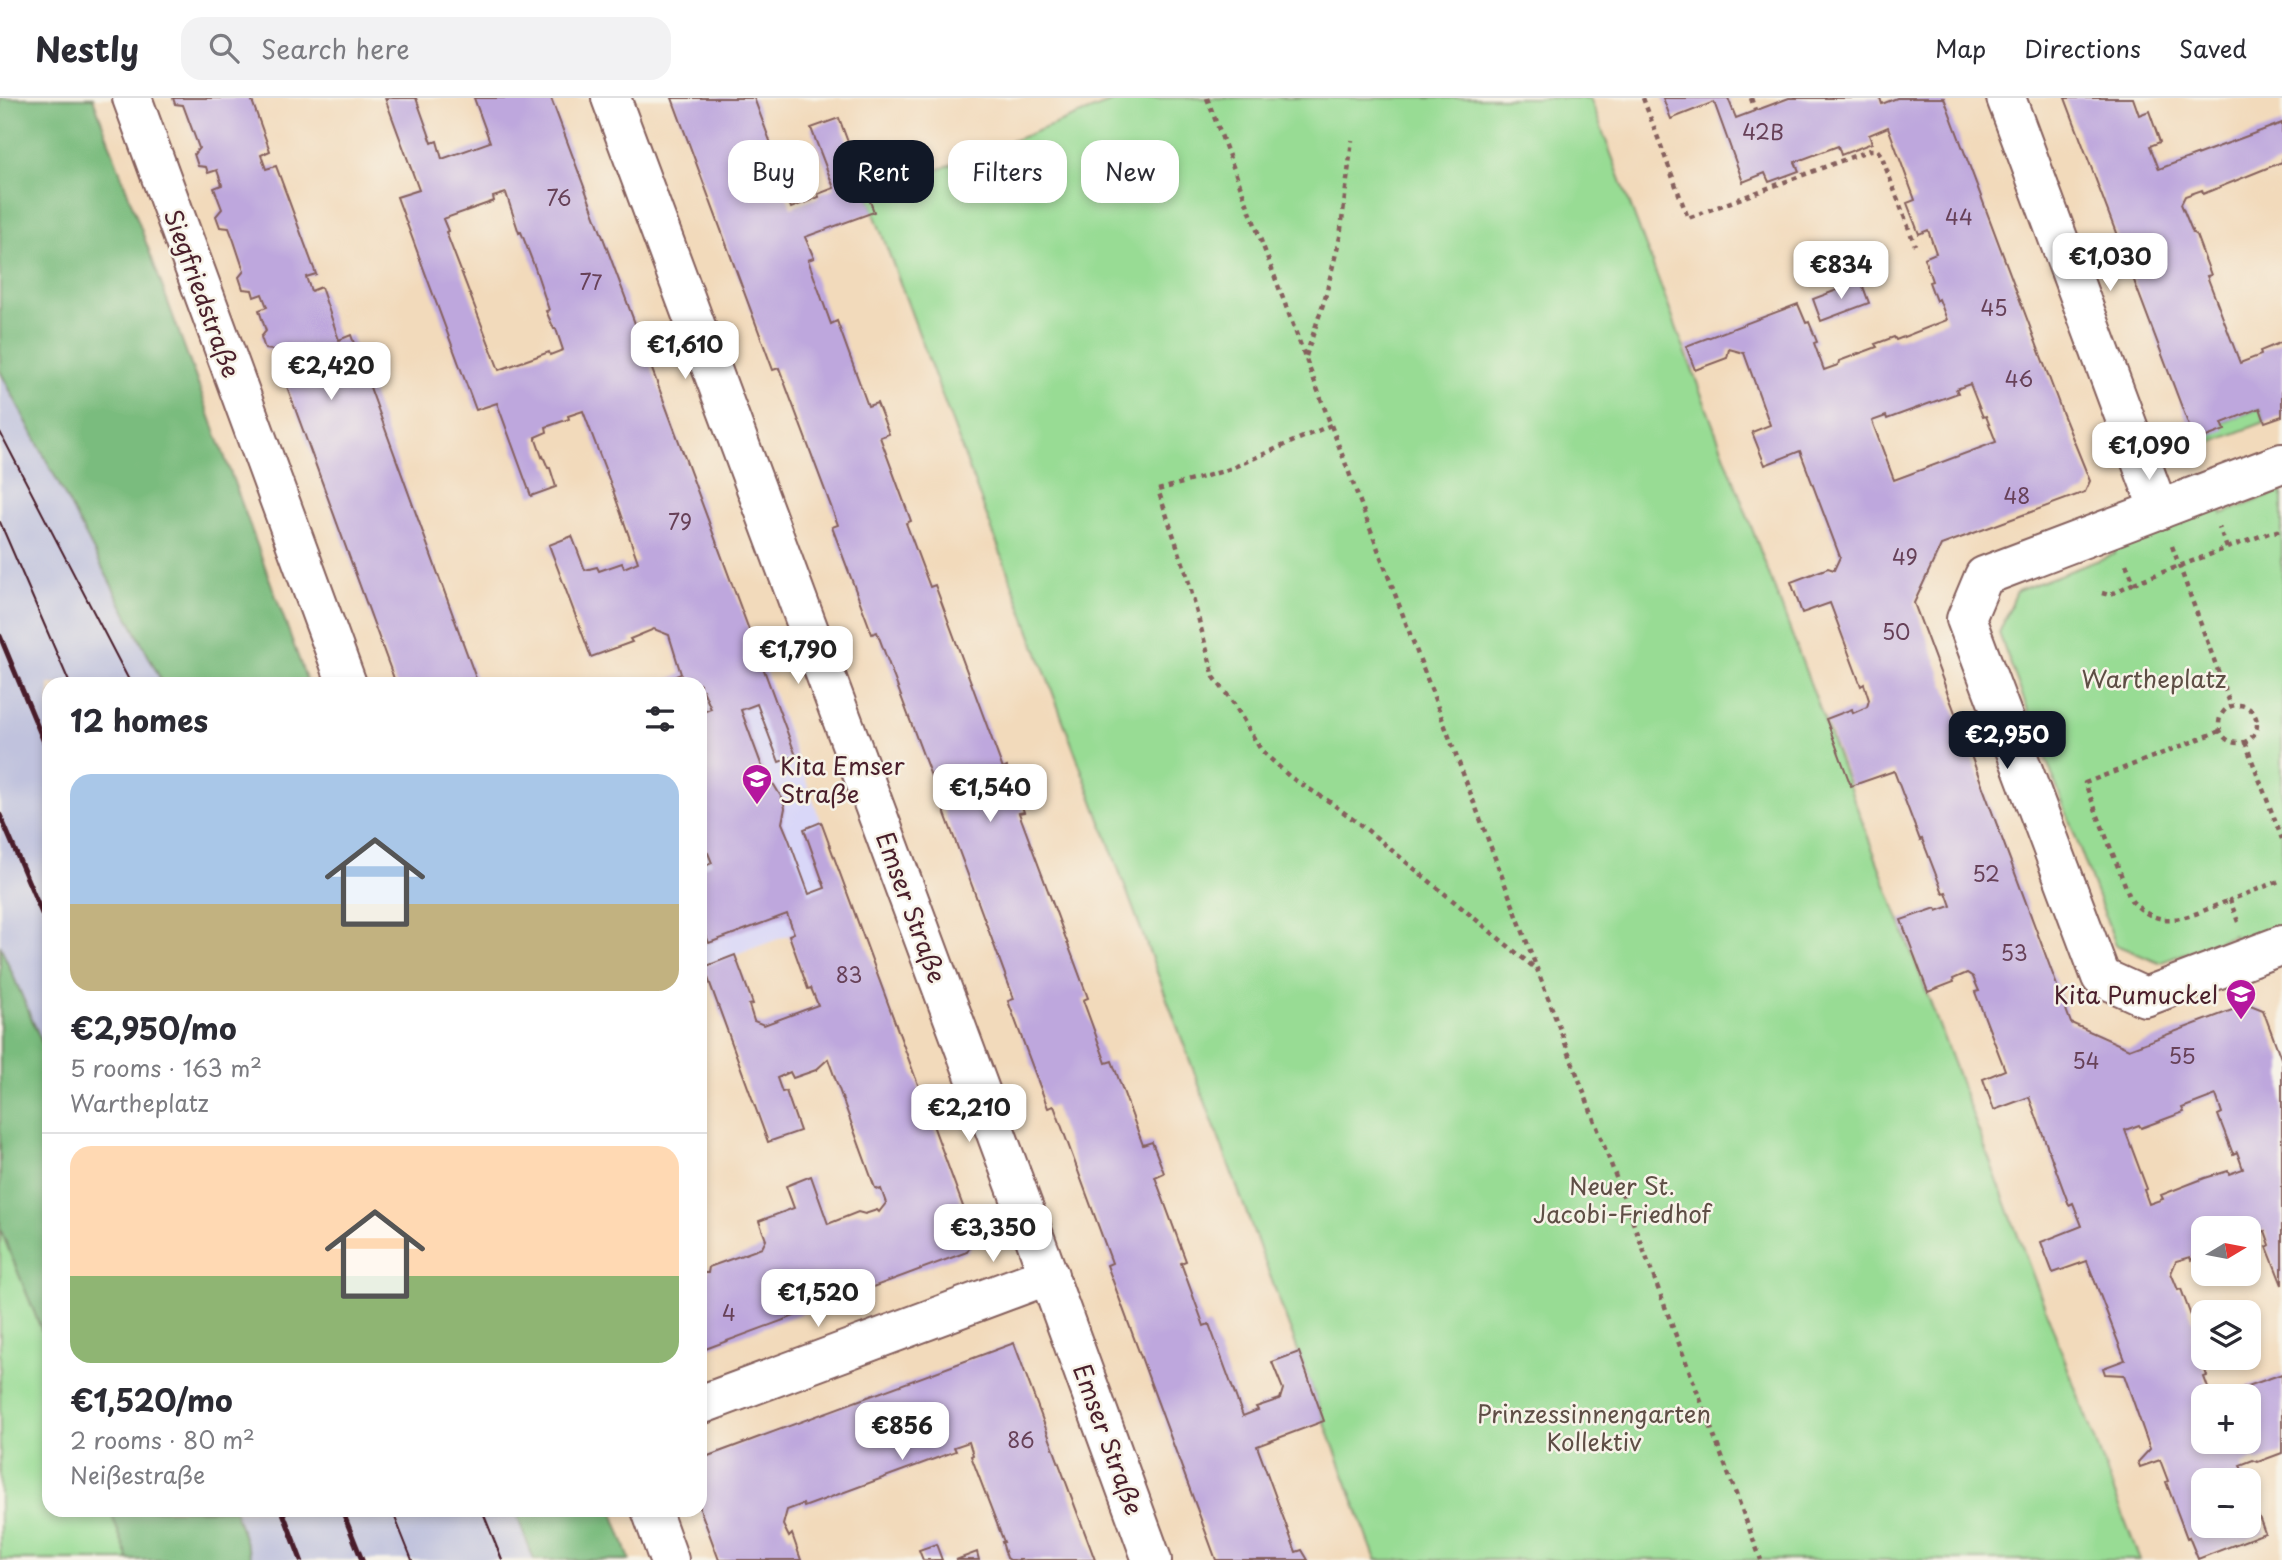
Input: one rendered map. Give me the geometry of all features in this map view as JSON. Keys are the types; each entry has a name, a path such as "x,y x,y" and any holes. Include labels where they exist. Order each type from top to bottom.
{"street":[{"name":"Siegfriedstraße","path":"132,98 344,677"},
{"name":"Emser Straße","path":"611,98 1153,1560"},
{"path":"2006,98 2159,510"},
{"path":"2282,463 1984,576 1966,618 2101,977 2145,997 2282,945"},
{"path":"707,1402 1049,1275"},
{"path":"654,1517 669,1560"}],"path":[{"path":"1207,98 1761,1560"},
{"path":"1643,98 1688,218 1870,150 1877,150 1915,245"},
{"path":"1751,98 1755,110"},
{"path":"1305,357 1325,298 1340,237 1352,140"},
{"path":"1331,425 1227,470 1158,490 1185,572 1214,677 1234,704 1261,750 1290,777 1366,829 1537,970"},
{"path":"2159,510 2231,706"},
{"path":"2215,516 2227,548"},
{"path":"2102,593 2109,595 2179,566 2282,530"},
{"path":"2125,562 2134,583"},
{"path":"2237,704 2249,708 2256,717 2254,734 2244,742 2233,742 2220,731 2218,725 2222,713 2231,706 2237,704"},
{"path":"2220,731 2085,783 2131,900 2138,908 2157,918 2175,920 2282,880"},
{"path":"2244,742 2282,839"},
{"path":"2230,900 2242,933"}],"shaded area":[{"path":"0,98 93,98 305,677 42,677 42,1331 0,1228"},
{"name":"Kita Emser Straße","path":"764,667 854,911 707,965 707,688"},
{"path":"113,1517 615,1517 630,1560 129,1560"}],"green space":[{"path":"0,98 93,98 305,677 159,677 0,371"},
{"name":"Neuer St. Jacobi-Friedhof","path":"1122,98 1590,98 2140,1560 1376,1560 870,203 934,203 934,171 948,166 948,203 1067,203 1067,140 1014,140"},
{"path":"2260,408 2265,422 2197,448 2192,434 2198,432 2201,439 2222,423"},
{"name":"Wartheplatz","path":"2282,491 2282,930 2239,946 2234,935 2159,963 2116,945 1999,633 2017,591 2115,554 2112,543 2218,502 2222,514"},
{"path":"0,945 42,1043 42,1331 0,1228"},
{"path":"0,1228 42,1331 42,1517 113,1517 129,1560 0,1560"},
{"path":"113,1517 237,1517 252,1560 129,1560"},
{"path":"518,1517 615,1517 630,1560 534,1560"}],"building":[{"path":"173,98 251,98 270,151 261,155 266,169 276,166 316,274 306,277 311,291 321,287 339,340 351,335 475,677 393,677 278,362 273,350 265,349 261,337 266,331 259,310 267,307 262,294 254,297 252,290 243,289 239,277 244,271 234,241 229,228 220,227 216,216 222,209 214,188 222,185 217,170 208,173 206,167 198,166 194,154 199,148 183,105 175,104"},
{"path":"385,98 416,98 432,143 437,141 442,159 490,142 474,98 551,98 796,756 779,762 757,704 741,710 767,780 774,785 783,800 785,808 782,823 809,894 825,888 804,829 821,822 975,1239 967,1252 707,1348 709,1267 762,1248 766,1240 759,1221 794,1208 786,1186 811,1176 828,1224 858,1212 879,1212 886,1203 881,1189 875,1188 828,1059 816,1070 793,1078 790,1072 777,1078 782,1092 786,1091 800,1131 768,1142 707,975 707,966 735,955 753,1004 749,1005 754,1021 764,1025 818,1005 811,988 808,989 789,935 794,933 787,914 709,943 707,938 707,865 712,863 707,853 707,710 711,709 707,700 707,677 674,677 681,674 669,635 654,629 630,639 632,642 591,657 549,545 572,536 585,570 597,567 599,571 622,563 624,568 638,562 583,411 546,427 547,432 535,437 556,487 531,496 497,403 476,410 397,197 419,190","holes":["506,193 519,233 521,232 549,310 546,311 563,350 550,355 549,352 499,370 443,219 494,201 493,197"]},
{"path":"672,98 754,98 770,140 728,140 728,203 789,203 791,208 804,203 819,203 819,194 833,188 833,203 871,203 874,212 805,237 814,258 808,260 831,324 837,321 868,406 877,403 889,434 880,437 911,521 906,523 930,587 935,585 1003,769 1007,767 1024,812 1019,813 1088,998 1083,1000 1106,1063 1112,1061 1143,1145 1152,1142 1164,1173 1155,1177 1186,1261 1181,1263 1204,1326 1209,1324 1243,1416 1258,1410 1256,1407 1280,1399 1283,1389 1272,1362 1299,1352 1324,1421 1257,1446 1296,1552 1302,1550 1308,1560 1216,1560 1107,1265 1112,1263 1054,1106 1048,1108 1008,1001 1014,999 971,883 877,632 872,634 832,527 838,525 779,368 773,370"},
{"path":"1663,98 1728,98 1736,118 1789,98 1880,98 1882,104 1897,98 1944,98 2090,481 2085,492 1941,545 1914,603 2071,1023 2129,1049 2248,1004 2263,1010 2282,1061 2282,1285 2267,1247 2270,1245 2265,1231 2261,1232 2261,1216 2191,1216 2191,1260 2190,1257 2176,1261 2171,1273 2178,1290 2181,1289 2191,1316 2191,1370 2205,1370 2207,1376 2204,1377 2207,1384 2191,1384 2191,1454 2261,1454 2261,1384 2254,1384 2282,1374 2282,1453 2258,1462 2253,1460 2240,1465 2241,1468 2191,1468 2191,1538 2252,1538 2198,1559 2189,1537 2187,1538 2160,1460 2140,1467 2138,1462 2150,1449 2124,1375 2105,1374 2103,1368 2125,1360 2087,1261 2053,1273 2041,1242 2082,1226 2073,1203 2069,1205 2029,1097 1994,1110 1983,1079 2005,1070 1975,992 1979,991 1973,977 1967,973 1953,979 1954,982 1928,992 1901,920 1936,908 1937,911 1951,906 1946,892 1943,893 1922,839 1920,840 1894,771 1851,786 1826,719 1852,709 1853,713 1867,707 1869,700 1864,684 1861,686 1830,603 1802,613 1791,582 1828,568 1834,570 1840,557 1800,451 1765,465 1752,432 1770,425 1744,353 1729,349 1727,358 1695,370 1686,346 1798,304 1817,342 1814,343 1824,370 1838,365 1839,361 1877,347 1875,344 1894,337 1896,340 1947,320 1939,299 1936,301 1924,258 1936,253 1928,230 1919,234 1907,203 1915,200 1888,127 1869,135 1872,143 1841,155 1838,146 1795,162 1799,171 1769,182 1765,173 1743,182 1714,102 1671,119","holes":["1970,384 1983,417 1986,416 1996,442 1894,480 1872,421 1886,416 1887,419 1958,393 1956,389","2216,1095 2222,1113 2218,1115 2233,1154 2237,1152 2243,1169 2205,1178 2161,1195 2163,1199 2149,1204 2144,1190 2147,1189 2125,1130 2139,1125 2141,1128 2184,1112 2182,1108"]},
{"path":"2065,98 2133,98 2139,115 2149,111 2160,142 2150,146 2159,169 2282,123 2282,162 2203,194 2202,190 2185,196 2181,204 2211,275 2207,276 2240,363 2261,355 2260,351 2282,342 2282,416 2265,422 2260,408 2222,423 2225,430 2201,439 2198,432 2192,434"},
{"path":"839,118 847,140 833,140 833,185 819,149 819,140 816,140 811,128"},
{"path":"1861,281 1869,303 1821,321 1813,299"},
{"path":"1014,1343 1095,1560 1007,1558 1004,1542 971,1456 973,1455 969,1442 954,1447 956,1451 804,1507 803,1504 787,1510 783,1525 789,1537 792,1534 801,1560 719,1560 703,1517 707,1517 707,1456"},
{"path":"936,1544 942,1560 923,1560 919,1550"},
{"path":"977,1552 979,1560 956,1560"}],"tram line":[{"path":"0,432 127,677"},
{"path":"0,522 67,677"},
{"path":"395,1517 412,1560"},
{"path":"485,1517 502,1560"}],"railway":[{"path":"0,636 42,737"},
{"path":"0,815 42,914"},
{"path":"285,1517 301,1560"},
{"path":"345,1517 362,1560"}],"place":[{"name":"Kita Emser Straße","path":"757,806"},
{"name":"Kita Pumuckel","path":"2241,1021"}],"park label":[{"name":"Prinzessinnengarten Kollektiv","path":"1594,1427"}]}
